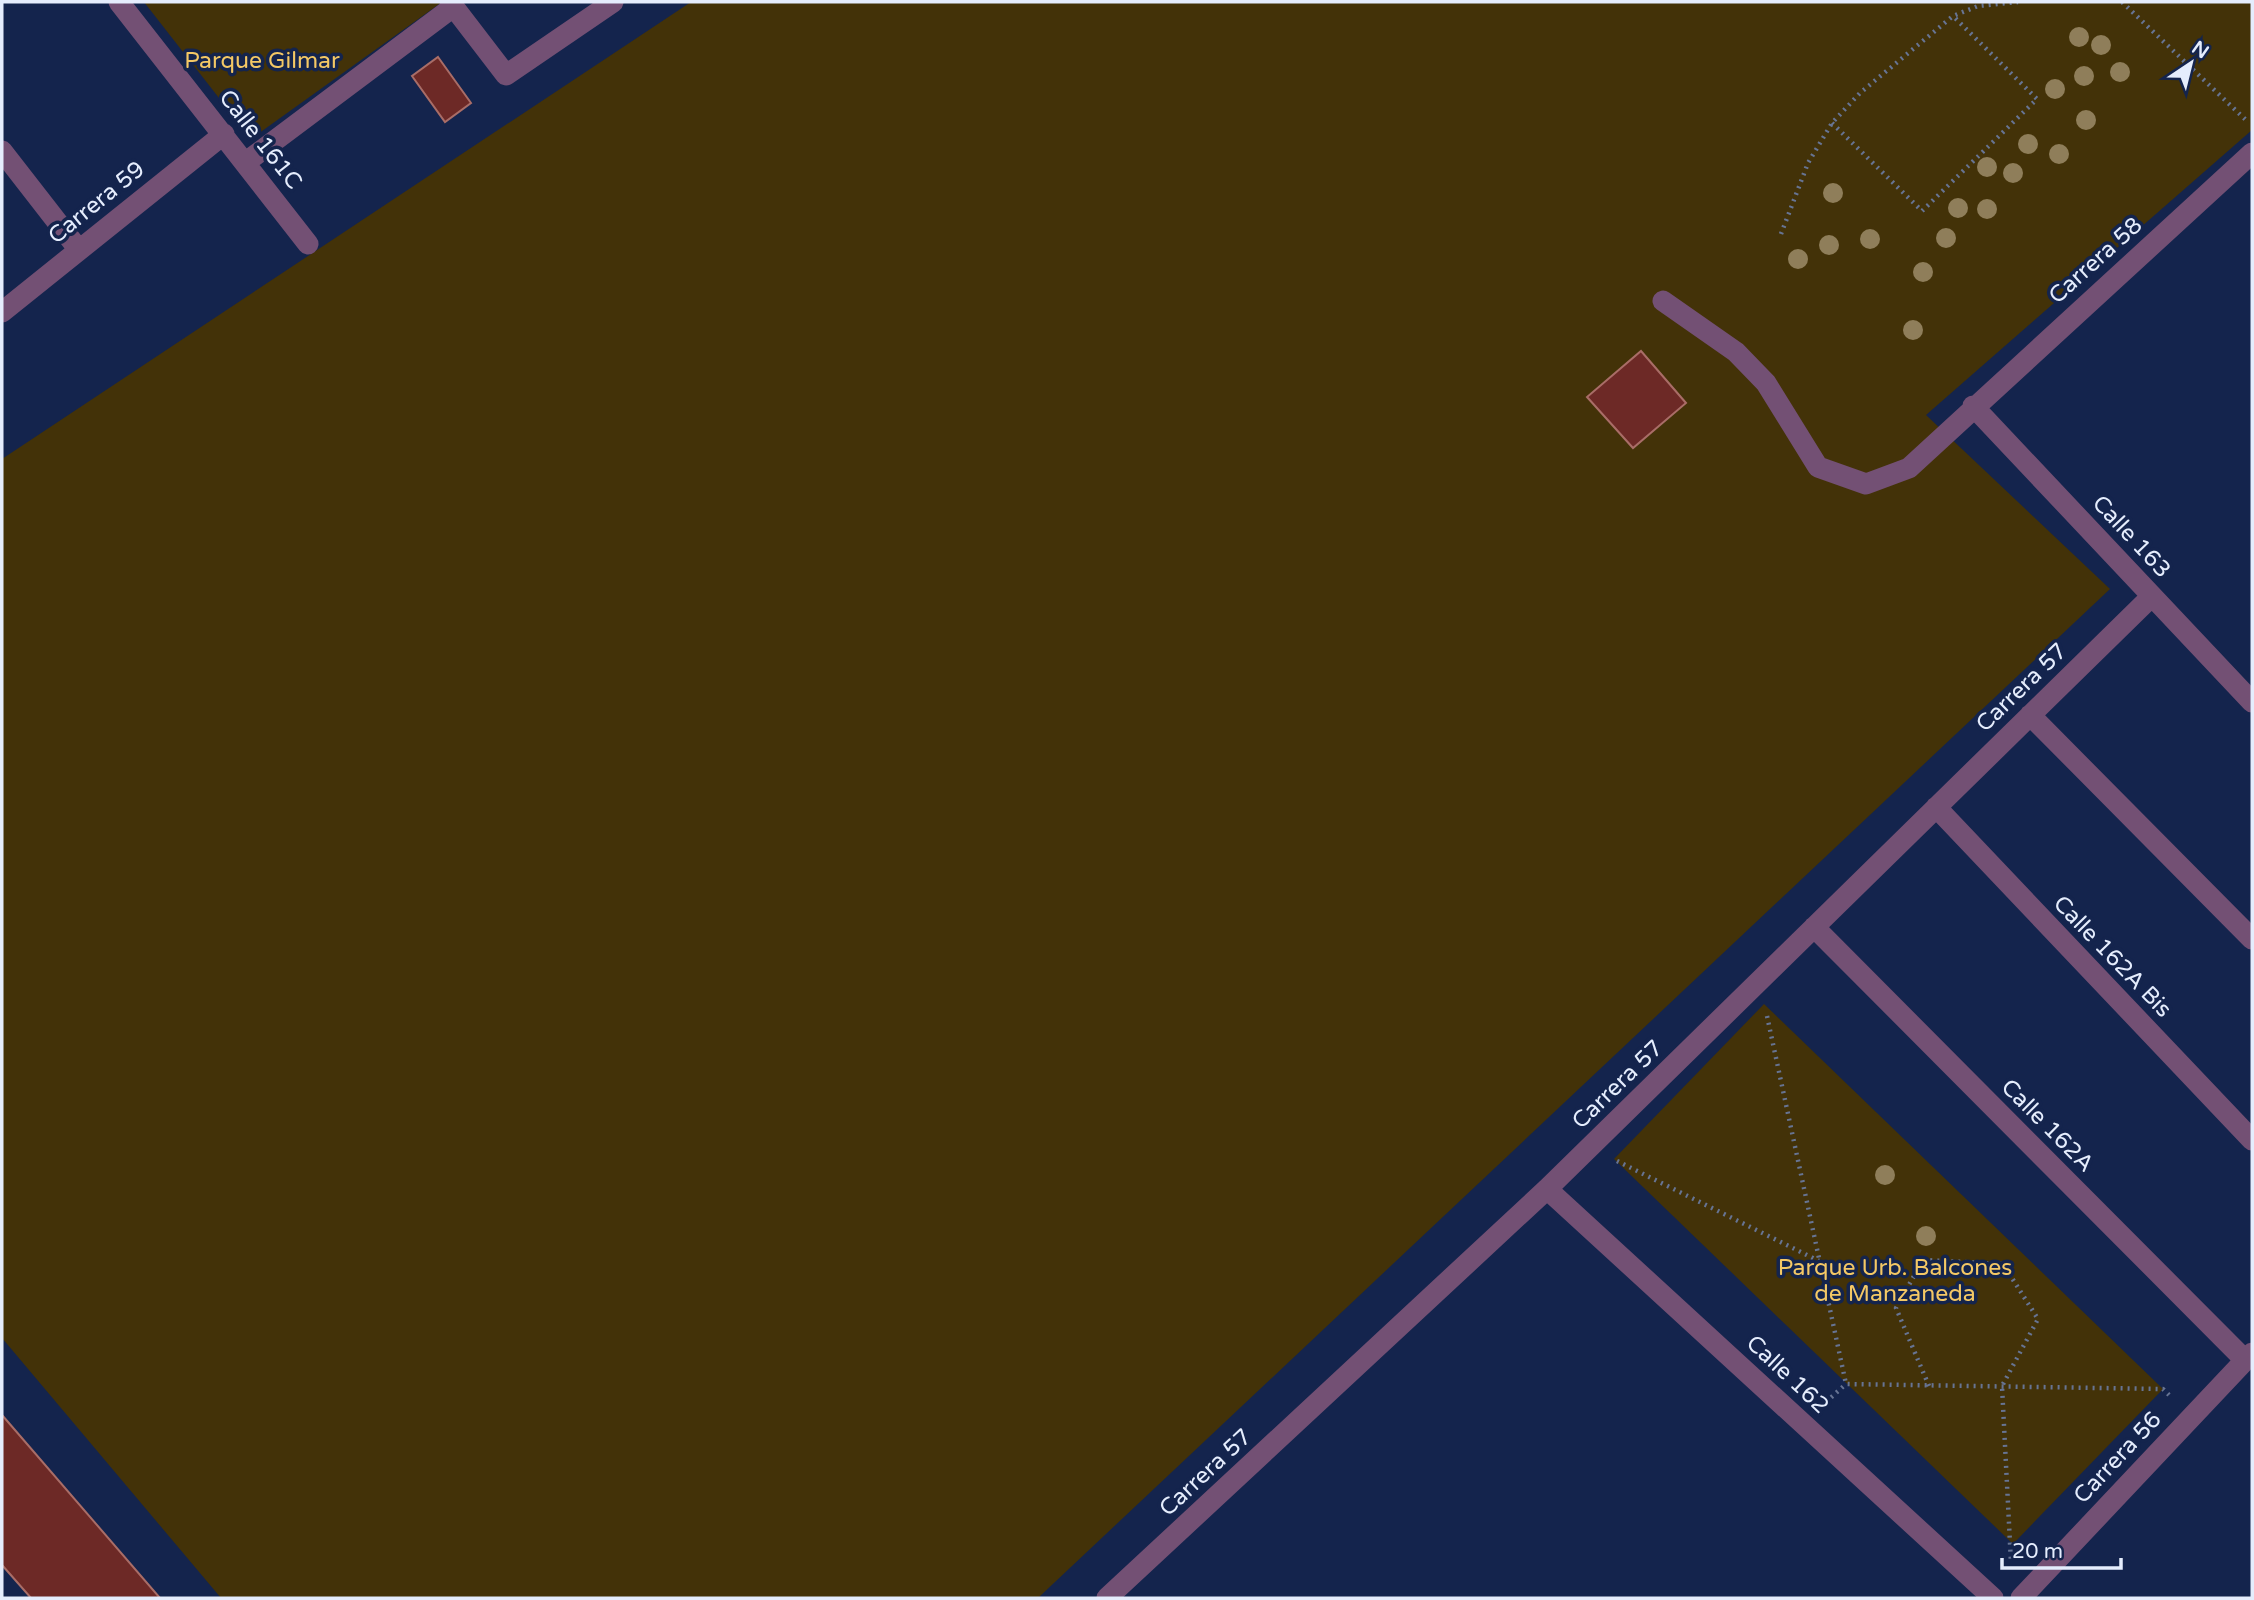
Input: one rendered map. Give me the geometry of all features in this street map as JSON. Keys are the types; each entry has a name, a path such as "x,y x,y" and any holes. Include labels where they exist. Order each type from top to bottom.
{"street":[{"name":"Calle 161C","path":"119,2 246,162 307,244"},
{"path":"246,162 451,4 506,75 613,2"},
{"name":"Carrera 59","path":"2,312 224,134"},
{"path":"2,151 79,250"},
{"name":"Carrera 58","path":"1663,301 1736,352 1786,413 1818,467 1866,484 1909,468 1973,406 2252,153"},
{"name":"Calle 163","path":"1973,406 2252,702"},
{"name":"Carrera 57","path":"1107,1598 1547,1189 2152,596"},
{"path":"2030,715 2252,939"},
{"name":"Calle 162A Bis","path":"1936,807 2252,1140"},
{"name":"Calle 162A","path":"1814,927 2249,1357"},
{"name":"Calle 162","path":"1547,1189 1993,1598"},
{"name":"Carrera 56","path":"2021,1598 2249,1357"}],"path":[{"path":"1781,234 1808,163 1832,123 1860,93 1954,16 1978,6 2018,2"},
{"path":"2122,2 2252,127"},
{"path":"1832,123 1922,211 2037,99 1954,16"},
{"path":"1749,991 1764,1004 1846,1384 2163,1389 2193,1415"},
{"path":"1614,1159 1820,1262"},
{"path":"1929,1386 1896,1308 1923,1260 2003,1264 2038,1319 2002,1386 2013,1544"}],"green space":[{"name":"Parque Gilmar","path":"144,2 442,2 251,139"},
{"path":"691,2 2252,2 2252,130 1926,415 2110,589 1038,1598 221,1598 2,1338 2,459"},
{"name":"Parque Urb. Balcones de Manzaneda","path":"1764,1004 2163,1389 2013,1544 1614,1159"}],"building":[{"path":"438,57 471,103 445,122 412,76"},
{"path":"1641,351 1686,403 1633,448 1587,397"},
{"path":"2,1415 160,1598 31,1598 2,1565"}]}
